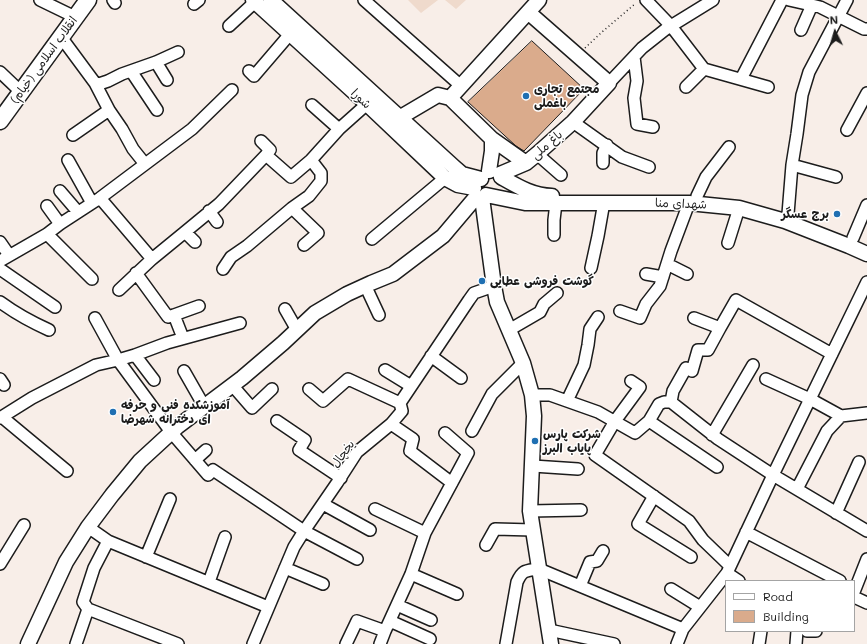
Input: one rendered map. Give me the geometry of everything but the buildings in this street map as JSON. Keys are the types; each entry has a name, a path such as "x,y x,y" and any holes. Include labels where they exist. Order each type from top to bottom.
{"main road":[{"name":"انقلاب اسلامی (خیام)","path":"0,121 88,0"}],"street":[{"path":"40,0 75,17"},
{"name":"شورا","path":"271,0 462,174 486,185"},
{"path":"364,0 461,86"},
{"path":"399,118 438,95 450,98 539,0"},
{"path":"646,0 671,26 704,69 768,87"},
{"path":"528,12 609,83 642,48 671,26 713,0"},
{"path":"741,79 782,0"},
{"path":"789,0 820,7 864,29 867,29"},
{"path":"788,214 792,165 802,95 809,72 847,0"},
{"path":"229,26 254,1"},
{"name":"شورا","path":"254,1 367,104 445,178 458,185 486,185"},
{"path":"801,30 812,5"},
{"path":"249,71 254,76 290,34"},
{"path":"61,37 96,85 109,110 122,128 133,149 146,164"},
{"path":"96,85 178,52"},
{"path":"634,57 637,81 634,98 637,124 653,127"},
{"path":"156,62 167,80"},
{"path":"686,87 704,69"},
{"path":"131,71 157,110"},
{"path":"0,72 21,92"},
{"name":"باغ ملی","path":"450,98 492,139 526,163 573,122 609,83"},
{"path":"0,242 5,258 47,234 96,201 192,129 232,90"},
{"path":"847,130 867,93"},
{"path":"266,155 291,178 311,160 339,129 367,104"},
{"path":"312,105 339,129"},
{"path":"73,135 109,110"},
{"path":"573,122 622,157 649,167"},
{"path":"492,139 492,151 486,185 494,286 497,302 523,363 532,395 534,416 530,511 551,644"},
{"path":"119,290 152,259 219,204 270,150 262,141"},
{"path":"603,163 603,153 607,146"},
{"path":"620,311 640,318 646,304 660,286 671,251 693,199 706,177 729,147"},
{"path":"537,154 562,175"},
{"path":"68,160 96,201 152,259"},
{"path":"223,269 232,257 309,196 320,181 321,173 311,160"},
{"path":"28,644 66,562 88,527 140,461 171,432 254,368 316,313 347,294 393,274 443,236 486,185 526,163"},
{"path":"792,165 836,177"},
{"path":"372,239 445,178"},
{"name":"شهدای منا","path":"486,185 525,203 556,199 638,194 693,199 739,208 851,242 867,243"},
{"name":"شهدای منا","path":"486,185 517,186 534,193 556,199 604,202 722,198 754,202 820,225 851,242 867,254"},
{"path":"60,191 78,212"},
{"path":"554,235 556,199"},
{"path":"591,268 604,202"},
{"path":"851,242 867,205"},
{"path":"46,206 60,224"},
{"path":"292,208 318,233 304,245"},
{"path":"728,244 739,208"},
{"path":"209,211 217,222"},
{"path":"185,232 195,242"},
{"path":"47,234 92,279"},
{"path":"667,264 687,274"},
{"path":"0,269 55,307"},
{"path":"136,273 168,317 200,306"},
{"path":"646,274 663,277"},
{"path":"677,644 683,629 729,569 867,282"},
{"path":"365,285 379,315"},
{"name":"یخچال","path":"253,644 294,547 357,452 391,424 402,411 400,403 474,293 494,286"},
{"path":"509,330 540,312 544,304 557,293"},
{"path":"671,402 673,391 686,368 692,371 698,350 708,350 736,300 832,354"},
{"path":"0,302 29,321 49,330"},
{"path":"285,309 298,330"},
{"path":"174,315 183,338"},
{"path":"567,401 584,365 590,329 598,317"},
{"path":"95,318 118,360 171,432 208,476 213,470 304,531 357,559"},
{"path":"694,318 720,328"},
{"path":"67,471 1,418 32,398 96,365 135,355 183,338 240,323"},
{"path":"135,355 154,380"},
{"path":"431,356 461,378"},
{"path":"472,431 492,394 523,363"},
{"path":"712,435 754,365"},
{"path":"385,370 412,386"},
{"path":"184,372 204,406"},
{"path":"309,389 323,401 348,379 400,403"},
{"path":"766,379 810,399 840,416 867,413"},
{"path":"630,381 640,387 615,421 595,455 689,520 703,540 738,580"},
{"path":"232,385 252,408 272,389"},
{"path":"532,395 550,395 598,412 635,433 649,421 659,404 671,402 712,435 773,475 867,531"},
{"path":"797,489 827,430 840,416"},
{"path":"277,421 305,440 299,450 341,478"},
{"path":"649,421 717,467"},
{"path":"391,424 413,440 410,451 452,483"},
{"path":"380,644 412,574 425,533 468,453 445,433"},
{"path":"195,460 206,450"},
{"path":"836,513 858,462"},
{"path":"533,466 578,469"},
{"path":"654,496 638,524 691,557"},
{"path":"146,556 170,499"},
{"path":"323,504 370,530"},
{"path":"375,509 425,533"},
{"path":"530,511 581,510"},
{"path":"0,564 24,525"},
{"path":"88,527 108,541 268,607"},
{"path":"486,545 496,528 533,530"},
{"path":"746,532 838,580"},
{"path":"209,582 225,537"},
{"path":"108,541 94,568 83,602 88,609 174,643"},
{"path":"580,586 590,562 598,561 603,551"},
{"path":"855,589 867,559"},
{"path":"285,568 323,584"},
{"path":"506,644 516,582 520,574 524,571 539,569 683,629"},
{"path":"412,574 458,594"},
{"path":"671,589 700,607"},
{"path":"855,593 867,603"},
{"path":"397,605 431,620"},
{"path":"76,644 88,609"},
{"path":"346,644 357,621 388,626 430,639"},
{"path":"549,630 614,644"},
{"path":"760,644 761,632"},
{"path":"796,644 797,632"}],"path":[{"path":"577,56 639,0"}],"shaded area":[{"path":"408,0 438,0 421,13"},
{"path":"445,0 466,0 456,9"}],"place":[{"name":"مجتمع تجاری باغملی","path":"526,96"},
{"name":"برج عسگر","path":"837,214"},
{"name":"گوشت فروشی عطایی","path":"482,281"},
{"name":"آموزشکده فنی و حرفه ای دخترانه شهرضا","path":"113,412"},
{"name":"شرکت پارس پایاب البرز","path":"535,441"}]}
